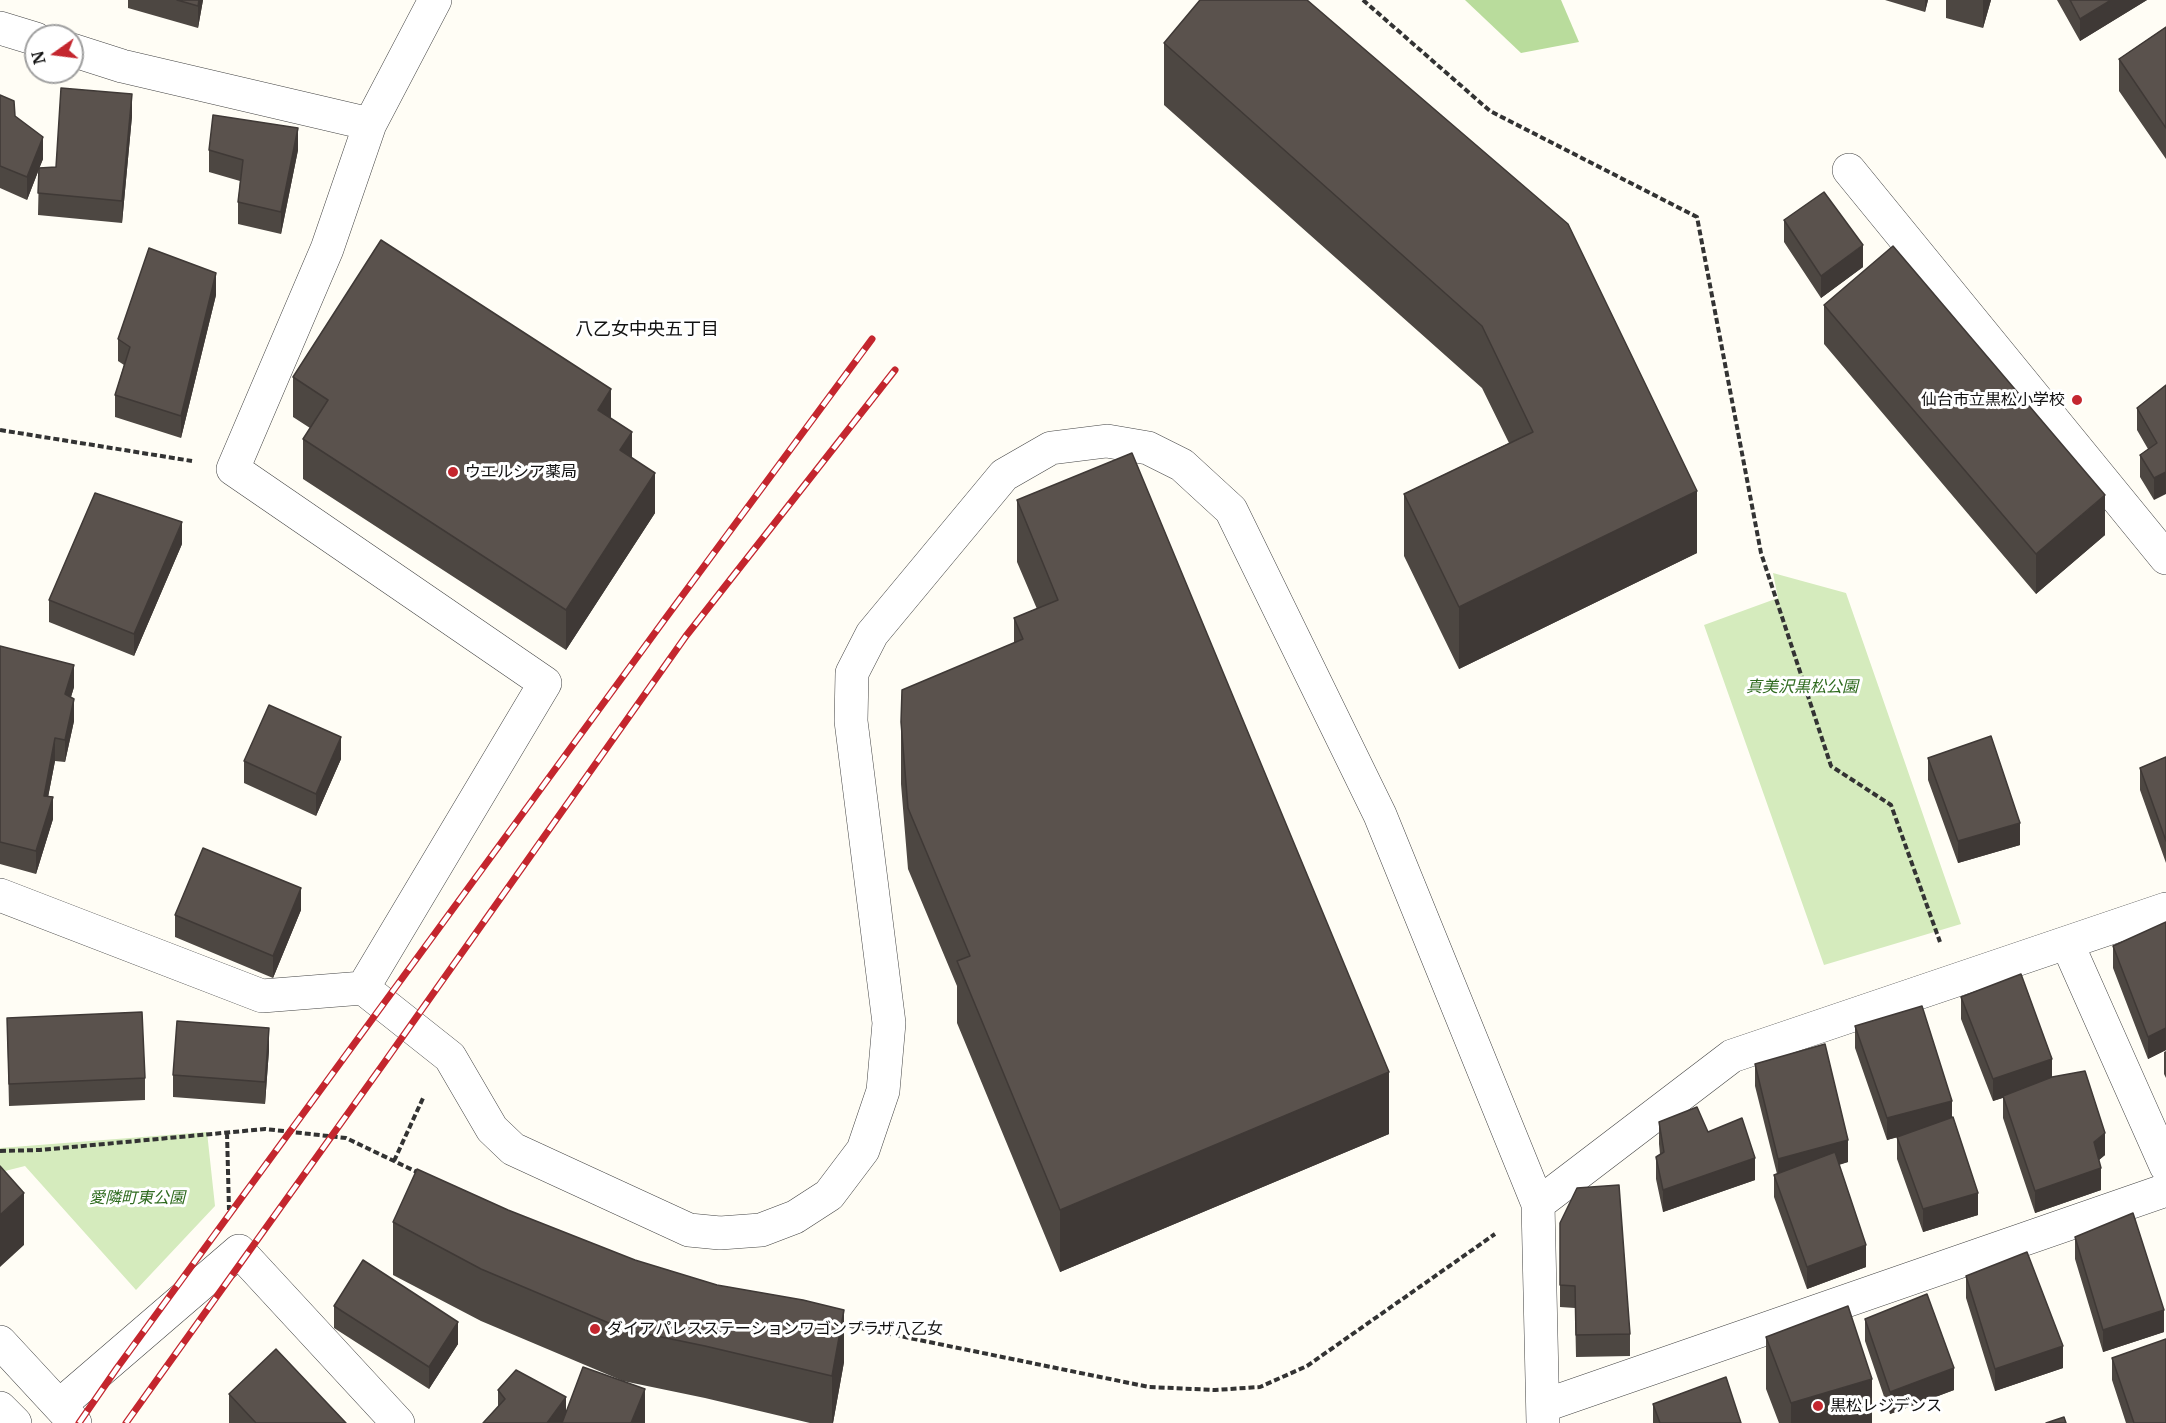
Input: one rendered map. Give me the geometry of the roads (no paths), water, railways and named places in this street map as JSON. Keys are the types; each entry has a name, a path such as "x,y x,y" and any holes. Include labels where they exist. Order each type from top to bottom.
{"street":[{"path":"363,988 545,683 233,469 327,249 370,124 435,0"},
{"path":"0,28 24,35"},
{"path":"84,54 122,66 370,124"},
{"path":"1849,170 2166,558"},
{"path":"0,895 262,996 363,988 450,1057 492,1129 513,1149 689,1230 720,1233 761,1230 795,1217 829,1195 863,1150 883,1091 890,1023 851,721 852,673 872,634 1004,475 1051,448 1107,441 1148,448 1182,465 1231,510 1380,815 1538,1204 1543,1415 2166,1190"},
{"path":"1538,1204 1732,1056 2166,909"},
{"path":"2067,943 2166,1166"},
{"path":"0,1342 68,1414 239,1251 398,1423"},
{"path":"0,1408 15,1423"}],"railway":[{"path":"79,1423 117,1368 872,339"},
{"path":"126,1423 686,636 895,370"}],"place":[{"name":"仙台市立黒松小学校","path":"2077,400"},
{"name":"ウエルシア薬局","path":"453,472"},
{"name":"ダイアパレスステーションワゴンプラザ八乙女","path":"595,1329"},
{"name":"黒松レジデンス","path":"1818,1406"}],"district":[{"name":"八乙女中央五丁目","path":"647,330"}],"park label":[{"name":"真美沢黒松公園","path":"1802,687"},
{"name":"愛隣町東公園","path":"137,1198"}]}
